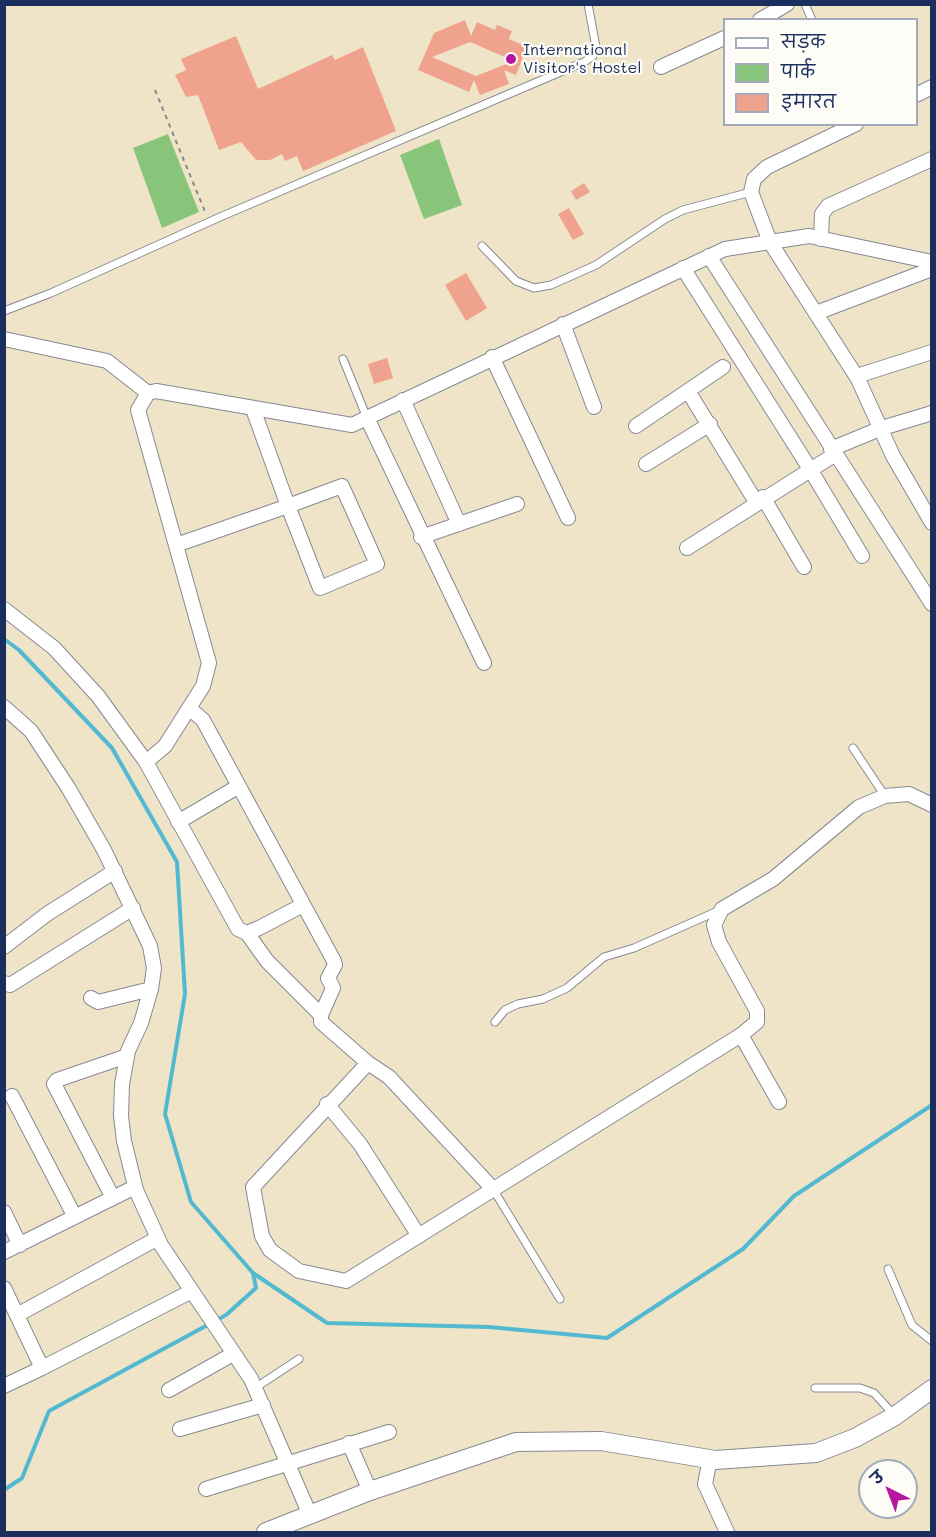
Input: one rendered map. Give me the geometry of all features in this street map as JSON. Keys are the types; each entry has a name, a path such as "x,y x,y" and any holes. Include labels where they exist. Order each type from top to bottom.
{"street":[{"path":"763,18 787,4"},
{"path":"660,67 723,38"},
{"path":"918,94 932,87"},
{"path":"852,126 767,167 754,179 751,192 770,242 858,379 893,456 932,523"},
{"path":"821,239 822,214 828,206 932,159"},
{"path":"146,762 165,746 203,686 209,663 138,410 148,393 156,391 352,425 725,249 809,236 932,262"},
{"path":"709,256 932,604"},
{"path":"683,268 862,556"},
{"path":"816,314 932,269"},
{"path":"563,324 594,407"},
{"path":"4,339 107,361 148,393"},
{"path":"858,379 862,374 932,352"},
{"path":"492,357 568,518"},
{"path":"636,426 723,367"},
{"path":"688,391 804,567"},
{"path":"403,400 459,524"},
{"path":"176,545 288,506 342,486 377,564 320,588 288,506 253,409"},
{"path":"687,548 833,452 882,429 932,413"},
{"path":"367,418 484,663"},
{"path":"646,464 710,424"},
{"path":"422,537 517,504"},
{"path":"4,609 54,648 98,696 146,762 233,923 238,929 247,933 267,961 321,1015"},
{"path":"4,707 30,731 69,789 115,872 150,946 154,968 151,988 127,1056 121,1116 135,1187 158,1238 190,1292 255,1388 310,1515"},
{"path":"189,708 203,720 335,965 328,978 333,988 321,1015 321,1022 325,1028 368,1063 389,1077 493,1189"},
{"path":"178,822 239,786"},
{"path":"368,1063 327,1104 253,1187 262,1236 270,1250 299,1271 346,1281 741,1035 757,1022 757,1011 719,942 714,925 722,909 772,879 859,807 885,796 909,794 932,805"},
{"path":"4,947 46,914 115,872"},
{"path":"247,933 303,905"},
{"path":"4,983 10,985 133,908"},
{"path":"91,998 98,1002 151,988"},
{"path":"741,1035 779,1102"},
{"path":"113,1198 54,1084 57,1080 127,1056"},
{"path":"12,1096 75,1217"},
{"path":"327,1104 360,1144 420,1236"},
{"path":"4,1252 135,1187"},
{"path":"4,1212 20,1245"},
{"path":"17,1315 158,1238"},
{"path":"4,1288 42,1368"},
{"path":"4,1386 190,1292"},
{"path":"169,1390 233,1354"},
{"path":"280,1531 310,1515 370,1491 516,1442 601,1441 708,1463 816,1453 855,1438 895,1416 932,1389"},
{"path":"280,1531 518,1450 600,1449 708,1463 766,1467 818,1461 858,1446 900,1423 932,1399"},
{"path":"180,1429 263,1405"},
{"path":"206,1489 286,1462 389,1432"},
{"path":"349,1443 370,1491"},
{"path":"708,1463 705,1484 726,1533"}],"lane":[{"path":"4,311 51,293 210,222 584,62 593,56 596,47 588,4"},
{"path":"805,4 811,18"},
{"path":"482,246 516,281 534,288 551,285 596,265 665,219 683,210 751,192"},
{"path":"343,359 367,418"},
{"path":"853,748 885,796"},
{"path":"495,1022 504,1010 543,999 567,988 604,957 634,948 722,909"},
{"path":"493,1189 560,1299"},
{"path":"888,1269 912,1325 932,1341"},
{"path":"255,1388 299,1359"},
{"path":"815,1388 860,1388 873,1393 895,1416"}],"path":[{"path":"155,90 210,222"}],"green space":[{"path":"168,134 199,212 162,228 133,148"},
{"path":"439,139 462,205 424,219 400,155"}],"building":[{"name":"International Visitor's Hostel","path":"465,20 471,36 477,22 495,30 497,25 512,31 509,39 527,47 516,75 504,70 509,84 480,95 474,80 469,92 418,70 434,33","holes":["470,42 514,61 476,76 432,57"]},
{"path":"236,36 258,89 332,55 335,60 363,47 396,131 303,171 297,156 285,161 282,154 270,160 256,160 241,142 219,150 198,95 186,97 175,75 186,70 181,59"},
{"path":"584,183 590,192 576,200 571,191"},
{"path":"569,208 584,234 573,240 558,214"},
{"path":"466,273 487,308 466,321 445,285"},
{"path":"387,358 393,378 374,384 368,364"}],"waterway":[{"path":"4,639 19,650 112,748 177,862 185,994 165,1114 191,1202 253,1273 327,1323 489,1327 607,1338 743,1249 794,1196 932,1105"},
{"path":"4,1490 22,1478 49,1411 226,1315 256,1288 253,1273"}],"place":[{"name":"International Visitor's Hostel","path":"511,59"}]}
